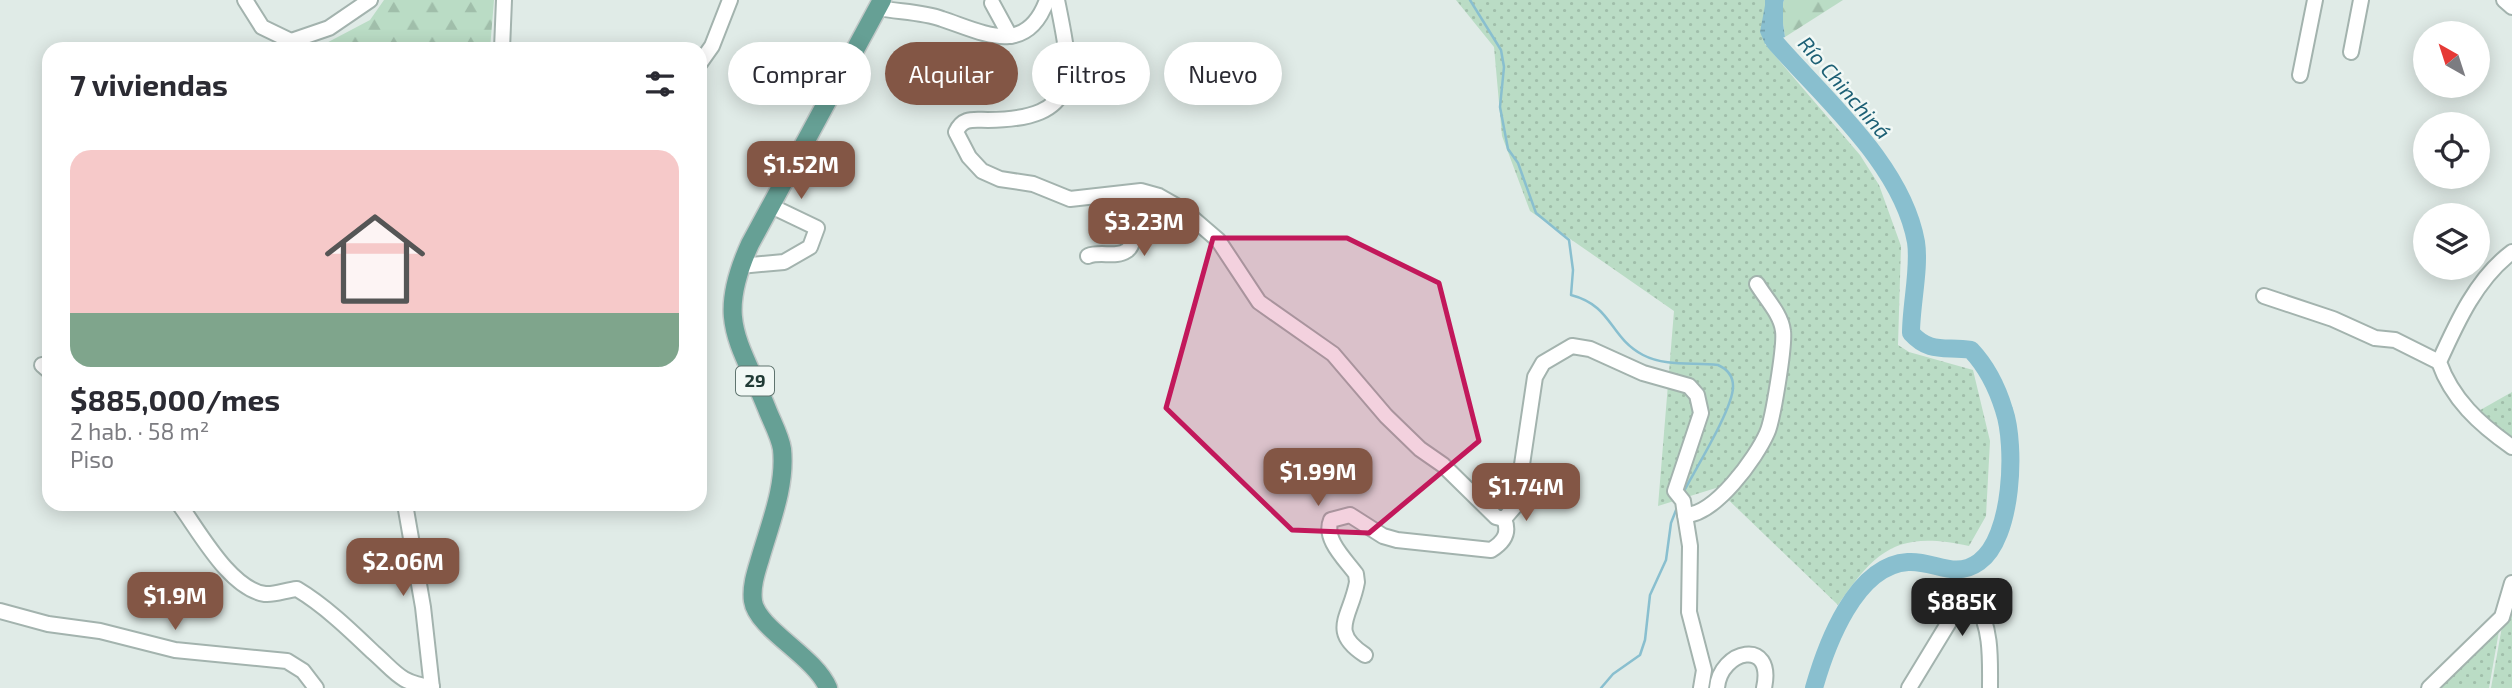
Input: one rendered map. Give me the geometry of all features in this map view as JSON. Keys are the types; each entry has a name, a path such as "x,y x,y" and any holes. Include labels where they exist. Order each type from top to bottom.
{"main road":[{"name":"29","path":"828,688 812,663 762,618 753,601 755,578 777,499 782,449 734,337 731,307 740,266 880,4"}],"street":[{"path":"245,0 262,27 291,41 329,28 370,0"},
{"path":"502,42 505,0"},
{"path":"707,53 730,0"},
{"path":"880,4 941,18 985,35 1010,36 1032,24 1047,0"},
{"path":"1057,0 1068,66 1063,92 1056,104 1041,112 992,120 966,120 959,124 956,132 964,149 982,170 1000,179 1033,184 1070,199 1141,191 1159,196 1182,209 1218,240 1259,302 1333,354 1363,393 1420,449 1443,465 1496,517 1504,519"},
{"path":"2300,75 2315,0"},
{"path":"2351,52 2361,0"},
{"path":"2504,0 2512,7"},
{"path":"992,3 1010,36"},
{"path":"740,266 784,262 810,247 817,228 771,206"},
{"path":"1088,256 1098,251 1121,254 1128,250 1137,229 1152,217 1166,208 1182,209"},
{"path":"2439,362 2491,268 2512,252"},
{"path":"1685,515 1703,509 1734,482 1768,432 1775,405 1783,335 1781,321 1757,285"},
{"path":"2264,296 2333,319 2375,338 2395,340 2439,362 2446,382 2467,411 2512,447"},
{"path":"1504,519 1516,505 1535,377 1544,363 1572,346 1590,349 1643,373 1689,386 1697,395 1701,413 1676,490 1683,501 1690,546 1689,612 1704,670 1701,688"},
{"path":"184,511 227,570 248,587 261,593 274,594 297,589 375,653 397,676 432,688 423,607 406,511"},
{"path":"1365,655 1348,644 1344,635 1357,582 1356,575 1331,536 1328,527 1331,520 1350,516 1383,536 1397,540 1491,550 1506,537 1508,528 1504,519"},
{"path":"2429,688 2502,617 2512,583"},
{"path":"1909,688 1957,609 1970,603 1976,605 1982,618 1990,657 1990,688"},
{"path":"0,611 48,624 100,631 175,650 287,661 303,671 316,688"},
{"path":"1717,688 1723,668 1742,655 1752,654 1760,657 1765,667 1764,688"}],"highlighted area":[{"path":"1213,238 1347,238 1439,283 1479,441 1369,533 1292,530 1166,408"}],"green space":[{"path":"384,0 494,0 491,42 328,42 370,20"},
{"path":"1456,0 1766,0 1765,44 1860,155 1879,185 1901,246 1898,345 1909,352 1973,370 1990,441 1986,516 1969,546 1924,541 1892,548 1865,570 1838,605 1716,488 1658,506 1674,311 1530,211 1502,136 1494,47"},
{"path":"1784,0 1843,0 1785,37 1781,9"},
{"path":"2512,392 2512,442 2475,413"},
{"path":"2512,592 2512,688 2491,688 2503,621"},
{"path":"2500,625 2489,688 2434,688"}],"water":[{"path":"1766,0 1784,0 1781,9 1785,37 1765,44 1760,32"}],"waterway":[{"path":"1470,0 1501,50 1504,67 1500,107 1508,149 1518,163 1536,213 1569,240 1573,270 1571,295 1595,306 1623,340 1643,355 1670,363 1718,365 1731,376 1732,396 1684,491"},
{"name":"Río Chinchiná","path":"1774,0 1774,41 1878,159 1908,213 1917,252 1911,333 1931,347 1971,350 1987,370 1998,393 2008,426 2010,445 2009,490 2005,513 1990,550 1970,567 1952,569 1908,562 1889,567 1873,577 1858,592 1835,630 1814,688"},
{"path":"1601,688 1613,674 1640,655 1645,640 1650,595 1666,560 1671,523 1678,505"}]}
